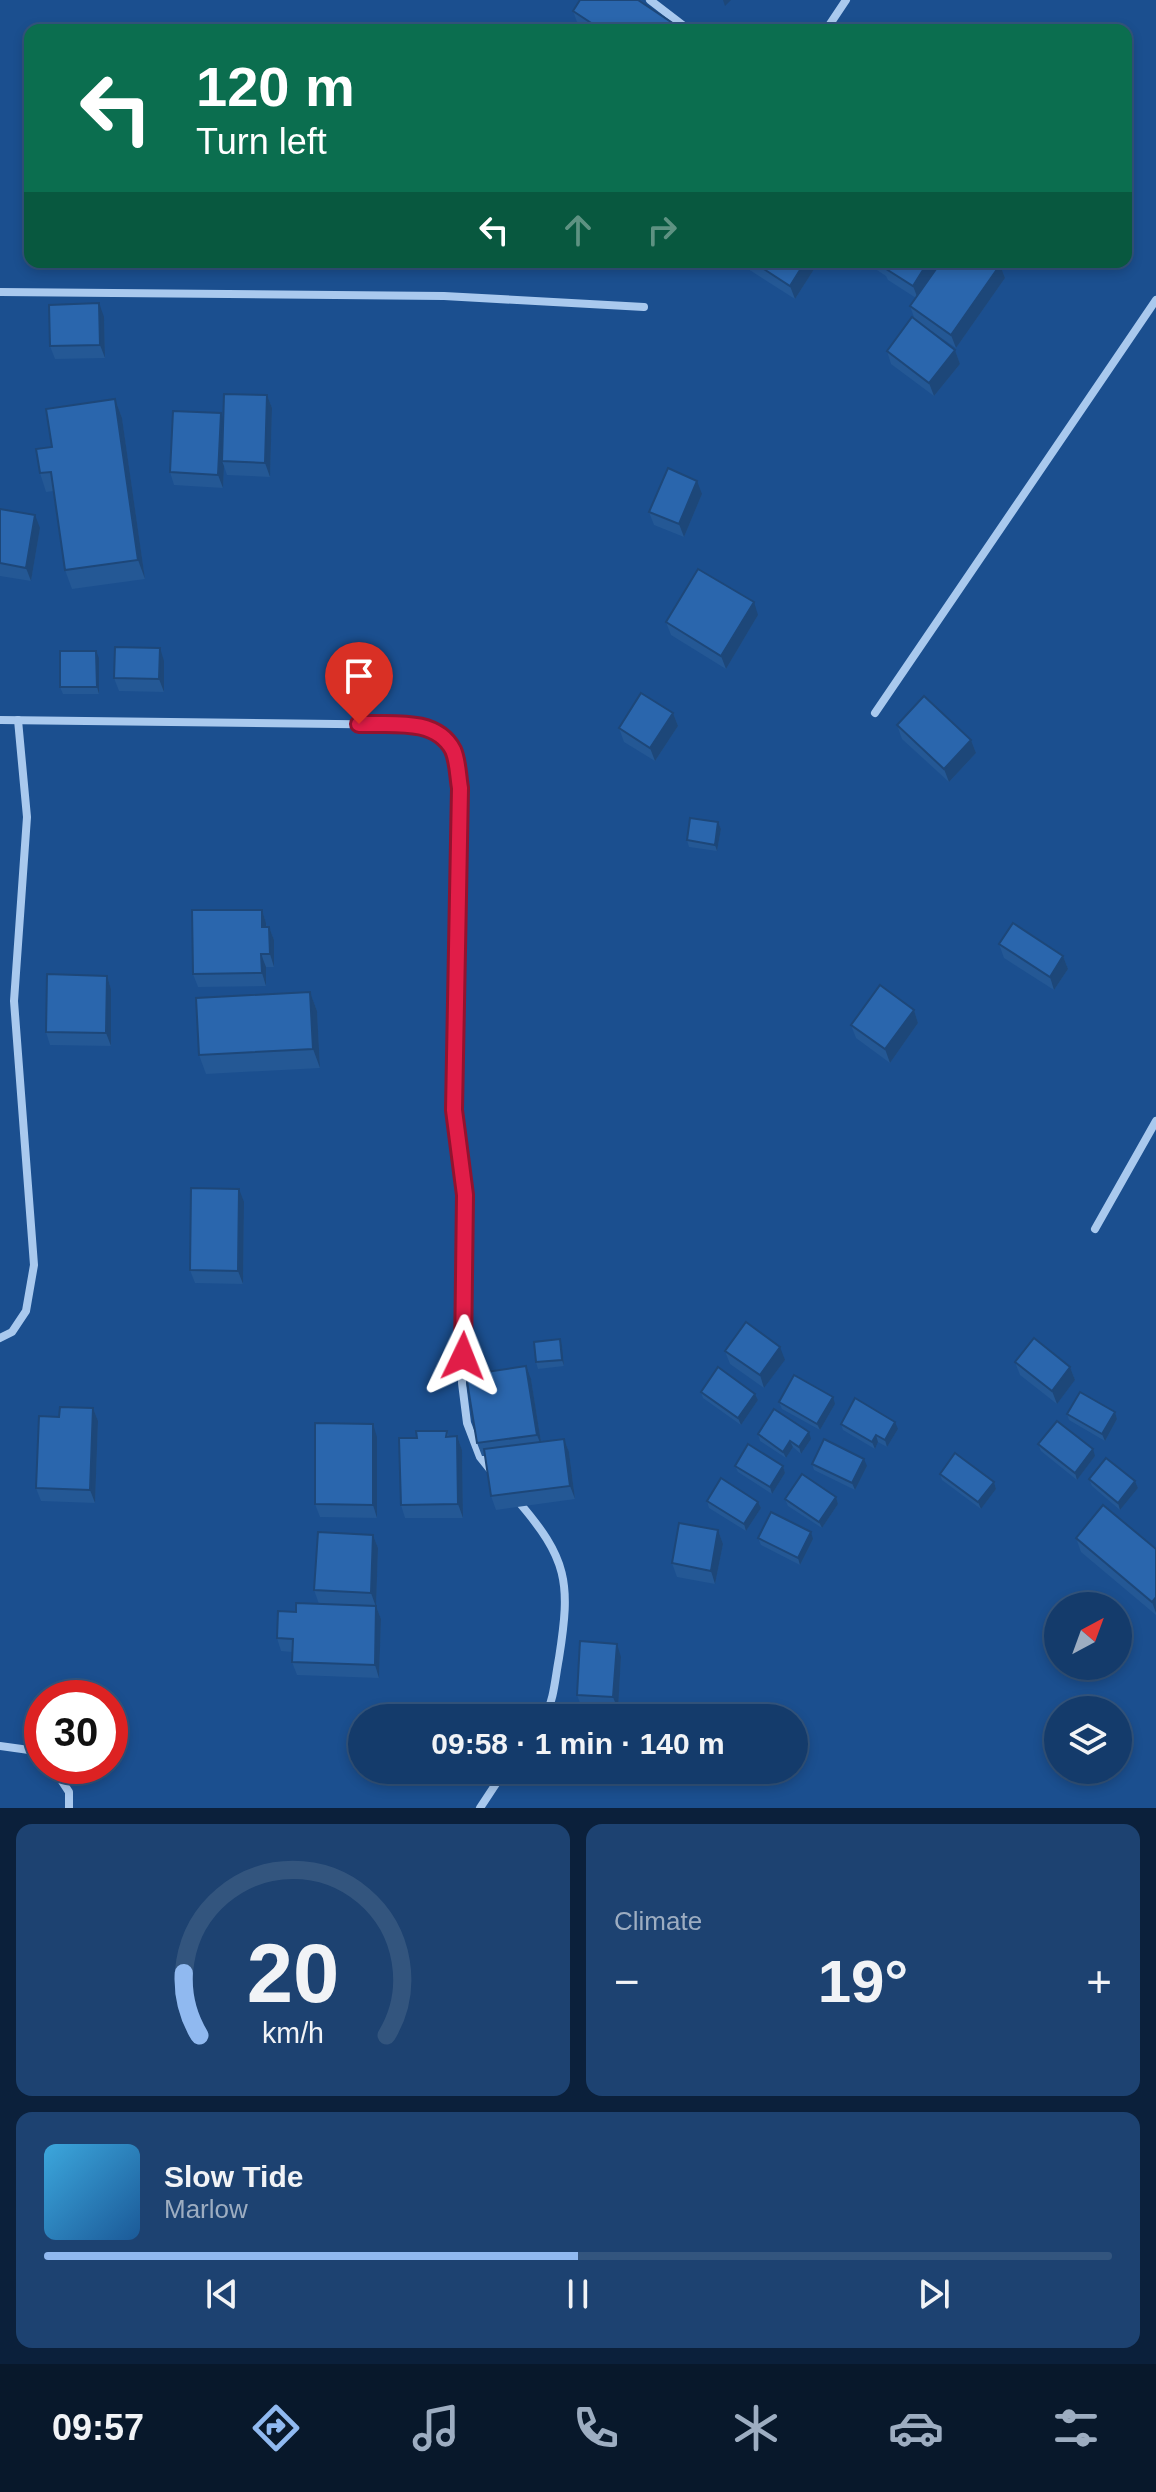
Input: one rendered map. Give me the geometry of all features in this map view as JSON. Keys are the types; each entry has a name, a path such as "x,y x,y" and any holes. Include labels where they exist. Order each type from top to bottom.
{"street":[{"path":"650,0 681,24"},
{"path":"830,24 846,0"},
{"path":"0,292 444,296 644,307"},
{"path":"875,713 1156,300"},
{"path":"0,720 417,725 441,735 453,751 460,788 454,1110 465,1195 462,1383 480,1457 497,1478"},
{"path":"0,1338 12,1332 26,1311 34,1265 14,1001 27,817 18,720"},
{"path":"1095,1229 1156,1121"},
{"path":"507,1489 547,1535 566,1584 551,1704"},
{"path":"0,1746 24,1749"},
{"path":"64,1784 69,1792 69,1808"},
{"path":"480,1808 496,1784"}],"building":[{"path":"580,0 638,0 674,24 593,24 573,11"},
{"path":"762,268 801,268 790,286"},
{"path":"885,268 924,268 913,286"},
{"path":"937,268 998,268 951,335 910,306"},
{"path":"99,303 100,345 50,346 49,305"},
{"path":"912,317 955,350 929,383 887,351"},
{"path":"224,394 267,395 265,463 222,461"},
{"path":"115,399 138,560 65,570 51,472 40,473 36,449 52,447 46,409"},
{"path":"173,411 221,413 218,475 170,472"},
{"path":"668,468 697,481 679,524 649,512"},
{"path":"0,509 35,515 26,568 0,563"},
{"path":"698,569 754,602 721,656 666,622"},
{"path":"115,647 160,648 159,679 114,678"},
{"path":"60,651 96,651 97,687 60,687"},
{"path":"641,693 673,713 650,748 619,728"},
{"path":"924,696 971,740 944,769 897,725"},
{"path":"690,818 718,822 715,845 687,840"},
{"path":"192,910 262,910 262,927 269,927 270,954 261,954 262,973 193,974"},
{"path":"1013,923 1063,956 1050,977 999,944"},
{"path":"47,974 107,976 106,1033 46,1032"},
{"path":"880,985 914,1010 885,1049 851,1025"},
{"path":"310,992 313,1049 199,1055 196,998"},
{"path":"191,1188 239,1189 238,1271 190,1270"},
{"path":"746,1322 780,1347 760,1375 725,1351"},
{"path":"1034,1338 1070,1367 1052,1391 1015,1362"},
{"path":"560,1339 562,1360 536,1362 534,1342"},
{"path":"526,1366 537,1435 477,1443 466,1375"},
{"path":"718,1367 755,1394 738,1418 701,1392"},
{"path":"794,1375 833,1397 817,1424 779,1402"},
{"path":"1080,1392 1115,1412 1102,1434 1067,1414"},
{"path":"855,1398 895,1422 885,1440 876,1435 872,1442 841,1424"},
{"path":"60,1407 93,1408 90,1490 36,1488 39,1416 59,1417"},
{"path":"774,1409 809,1432 799,1447 790,1441 783,1452 758,1434"},
{"path":"1057,1421 1093,1449 1075,1473 1038,1444"},
{"path":"315,1423 373,1424 373,1505 315,1504"},
{"path":"416,1431 447,1431 446,1437 457,1436 458,1504 401,1505 399,1438 417,1438"},
{"path":"564,1439 570,1486 491,1496 484,1449"},
{"path":"824,1439 864,1459 852,1483 812,1464"},
{"path":"748,1444 783,1466 770,1487 735,1466"},
{"path":"955,1453 994,1482 978,1502 940,1474"},
{"path":"1106,1458 1135,1481 1118,1503 1089,1479"},
{"path":"802,1474 836,1497 819,1522 785,1499"},
{"path":"721,1478 758,1502 744,1524 707,1501"},
{"path":"1103,1505 1156,1549 1156,1597 1152,1602 1076,1538"},
{"path":"771,1512 811,1532 798,1558 758,1538"},
{"path":"679,1523 718,1530 711,1571 672,1563"},
{"path":"318,1532 373,1535 371,1593 314,1590"},
{"path":"296,1603 376,1606 375,1665 292,1662 293,1639 277,1638 278,1611 296,1612"},
{"path":"580,1641 617,1644 613,1697 577,1695"}],"route":[{"path":"359,724 417,725 441,735 453,751 460,788 454,1110 465,1195 463,1356"}]}
